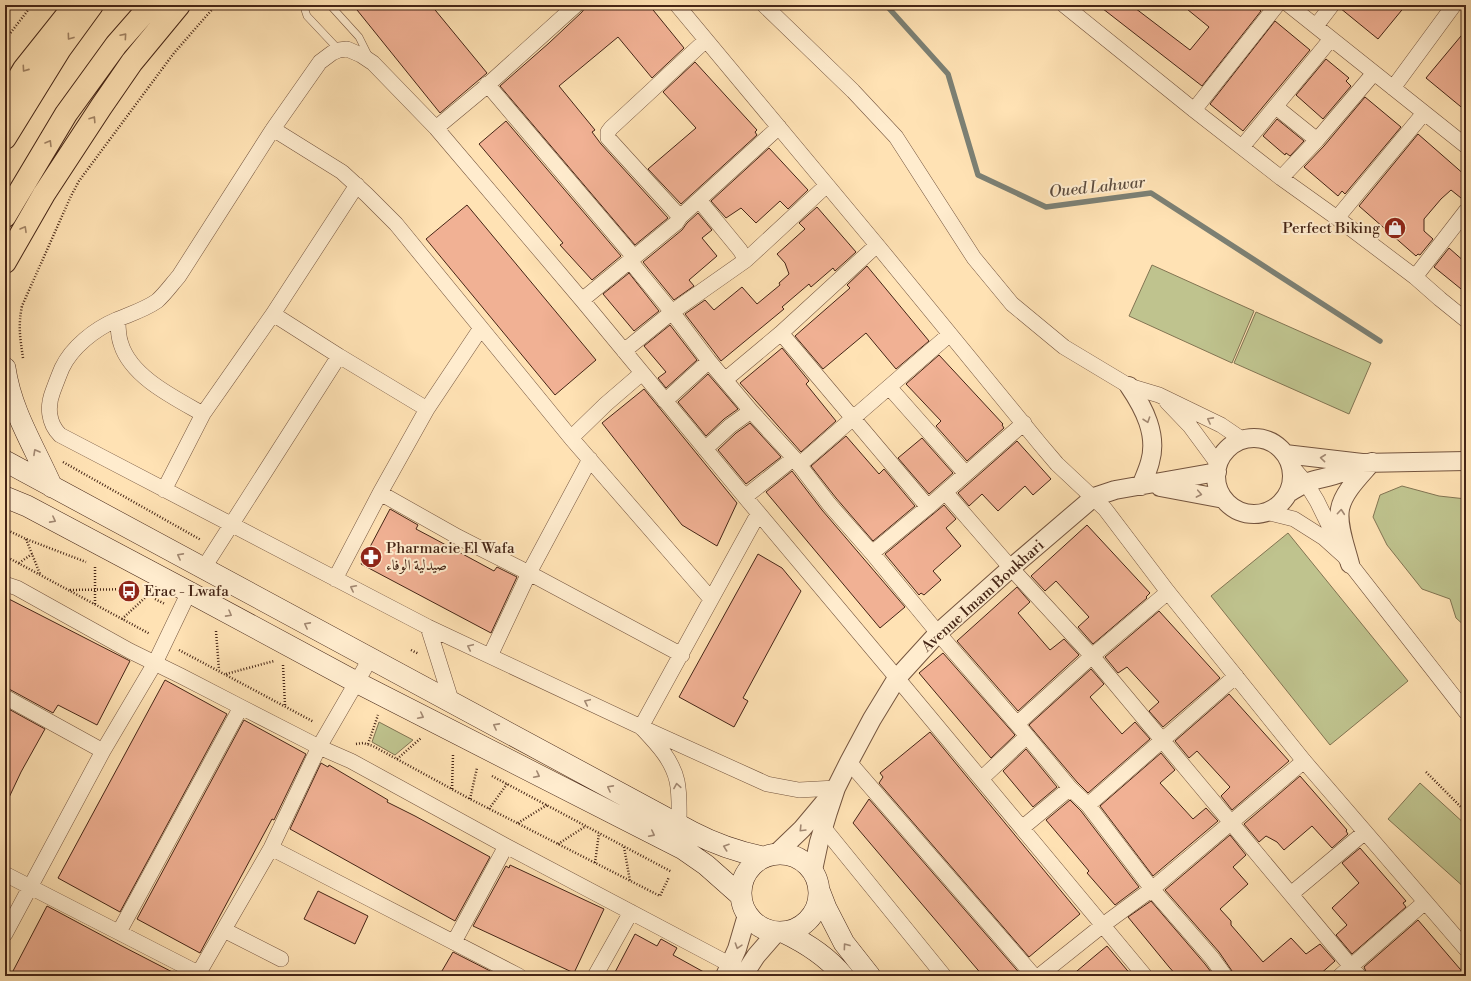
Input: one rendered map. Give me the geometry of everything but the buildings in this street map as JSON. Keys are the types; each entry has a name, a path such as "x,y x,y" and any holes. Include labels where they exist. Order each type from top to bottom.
{"highway":[{"path":"5,101 24,69 75,5"},
{"path":"5,138 60,50 92,5"},
{"path":"5,216 66,114 116,45 151,5"},
{"path":"5,262 44,194 101,107 132,62 179,5"}],"main road":[{"path":"14,364 12,395 21,421 52,487"},
{"path":"5,461 679,825 720,845 748,854 787,854 797,857 813,870 831,920 844,943 870,976"},
{"path":"5,497 27,506 356,682 683,850 706,865 740,896"},
{"path":"5,509 27,506"},
{"path":"770,855 750,867 744,876 740,896 747,915 754,923 763,928 795,938 818,952 843,976"},
{"path":"779,932 793,930 810,918 816,910 819,900 819,890"}],"street":[{"path":"436,128 488,84 576,5"},
{"path":"677,5 828,185 1057,464 1094,497 1115,522 1168,592 1304,761 1466,949"},
{"path":"764,5 853,91 896,137 974,258 1012,304 1064,346 1129,386 1159,394 1221,425 1243,440"},
{"path":"1194,110 1278,5"},
{"path":"1289,5 1424,113 1464,141"},
{"path":"1316,26 1332,5"},
{"path":"1393,88 1454,5"},
{"path":"1075,8 1194,110 1281,178 1415,277 1466,320"},
{"path":"1242,146 1331,39"},
{"path":"680,217 608,138 608,132 706,40"},
{"path":"836,788 799,790 767,784 641,727 428,627 60,436 55,430 52,424 49,409 50,399 62,367 70,355 98,330 145,308 158,300 168,290 179,276 273,129 320,62 326,57 339,50 347,50 354,52 373,63 436,128 582,300 758,514 897,678 1145,976"},
{"path":"1281,178 1374,73"},
{"path":"488,84 632,259 709,361 797,462 829,504 1070,788 1088,805 1152,889 1212,958 1225,976"},
{"path":"1276,107 1316,140"},
{"path":"1337,218 1424,113"},
{"path":"582,300 676,223 680,217 779,127"},
{"path":"273,129 342,172 396,224 571,438 711,599"},
{"path":"164,490 203,414 272,314 357,185"},
{"path":"624,351 672,312 746,260 828,185"},
{"path":"699,200 740,250 746,260"},
{"path":"1415,277 1466,211"},
{"path":"726,379 781,333 877,245"},
{"path":"272,314 427,409"},
{"path":"118,320 118,334 121,345 130,362 142,375 161,389 203,414"},
{"path":"335,579 380,493 427,409 481,328"},
{"path":"781,333 928,507"},
{"path":"745,497 797,462 853,418 950,334"},
{"path":"203,569 339,356"},
{"path":"665,401 709,361"},
{"path":"571,438 606,404 642,373"},
{"path":"1129,386 1139,400 1148,420 1153,441 1150,462 1144,485"},
{"path":"889,387 966,474"},
{"path":"1159,394 1190,426 1218,468"},
{"path":"704,449 730,426 751,411"},
{"path":"872,553 928,507 1024,423"},
{"path":"1287,459 1292,474 1288,493 1279,505 1266,512 1254,514 1243,512 1232,507 1224,498 1218,486 1218,468 1224,454 1232,446 1243,440 1254,438 1266,440 1276,446 1287,459 1306,483 1318,501 1347,560"},
{"path":"490,656 530,573 590,459"},
{"path":"1287,459 1367,462 1466,461"},
{"path":"1288,493 1306,483 1338,474 1367,462"},
{"path":"1347,560 1340,526 1340,508 1348,491 1367,462"},
{"path":"1094,497 1115,490 1218,468"},
{"path":"1144,485 1224,498"},
{"path":"945,492 1010,568 1092,656 1355,971"},
{"path":"380,493 458,537 530,573 682,655"},
{"name":"Avenue Imam Boukhari","path":"813,870 823,827 836,788 872,718 897,678 938,633 1010,568 1094,497"},
{"path":"1266,512 1294,519 1324,538 1347,560 1460,692 1466,712"},
{"path":"641,727 682,655 758,514"},
{"path":"5,584 17,588 130,651 319,747 351,761 506,846 631,912 733,972"},
{"path":"5,934 103,752 155,663 189,592"},
{"path":"981,779 1022,730 1092,656 1168,592"},
{"path":"428,627 452,703"},
{"path":"5,874 119,932 197,975 271,848 319,747 370,658"},
{"path":"1088,805 1236,676"},
{"path":"5,697 103,752"},
{"path":"119,932 241,707"},
{"path":"641,727 657,744 669,761 673,770 677,782 679,825"},
{"path":"1039,976 1103,925 1152,889 1304,761"},
{"path":"849,762 1034,976"},
{"name":"Avenue Imam Boukhari","path":"770,855 811,819 836,788"},
{"path":"1022,828 1070,788"},
{"path":"823,827 944,976"},
{"path":"1291,894 1365,832"},
{"path":"454,942 506,846"},
{"path":"271,848 519,976"},
{"path":"1340,976 1355,971 1426,902"},
{"path":"595,976 631,912"},
{"path":"733,972 747,915"},
{"path":"224,930 281,959"},
{"path":"733,972 756,956 779,932"}],"lane":[{"path":"306,5 305,10 307,16 339,50"},
{"path":"330,5 359,36 373,63"}],"path":[{"path":"5,40 32,5"},
{"path":"14,364 22,306 79,181 174,52 216,5"},
{"path":"59,460 216,548"},
{"path":"5,528 26,539 95,565 101,569"},
{"path":"26,539 40,574"},
{"path":"19,563 32,554"},
{"path":"5,556 150,634 154,627"},
{"path":"95,565 95,604"},
{"path":"132,585 165,604 163,609"},
{"path":"69,590 138,589"},
{"path":"122,619 148,594"},
{"path":"209,627 223,634"},
{"path":"216,631 219,671"},
{"path":"178,649 317,723"},
{"path":"268,658 289,668"},
{"path":"226,674 275,661"},
{"path":"283,665 285,706"},
{"path":"368,744 377,715 384,718"},
{"path":"415,735 428,742"},
{"path":"397,759 421,738"},
{"path":"354,744 368,744 470,799 660,896 669,877"},
{"path":"446,752 459,758"},
{"path":"452,789 453,755"},
{"path":"471,765 483,771"},
{"path":"470,799 477,768"},
{"path":"1426,772 1466,812"},
{"path":"489,774 672,872"},
{"path":"489,808 507,784"},
{"path":"517,823 547,805"},
{"path":"558,844 586,826"},
{"path":"595,863 599,833"},
{"path":"624,846 630,881"}],"green space":[{"path":"1152,265 1254,311 1232,363 1129,316"},
{"path":"1256,312 1371,363 1349,414 1234,363"},
{"path":"1402,486 1439,496 1466,499 1466,627 1456,618 1450,599 1422,589 1387,545 1373,517 1380,495"},
{"path":"1288,533 1408,681 1330,745 1211,596"},
{"path":"379,722 413,740 395,755 372,742"},
{"path":"1420,783 1466,825 1466,889 1388,819"}],"waterway":[{"name":"Oued Lahwar","path":"886,5 948,74 978,175 1046,207 1151,193 1380,341"}],"place":[{"name":"Perfect Biking","path":"1395,228"},
{"name":"Pharmacie El Wafa صيدلية الوفاء","path":"371,557"},
{"name":"Erac - Lwafa","path":"129,591"}]}
